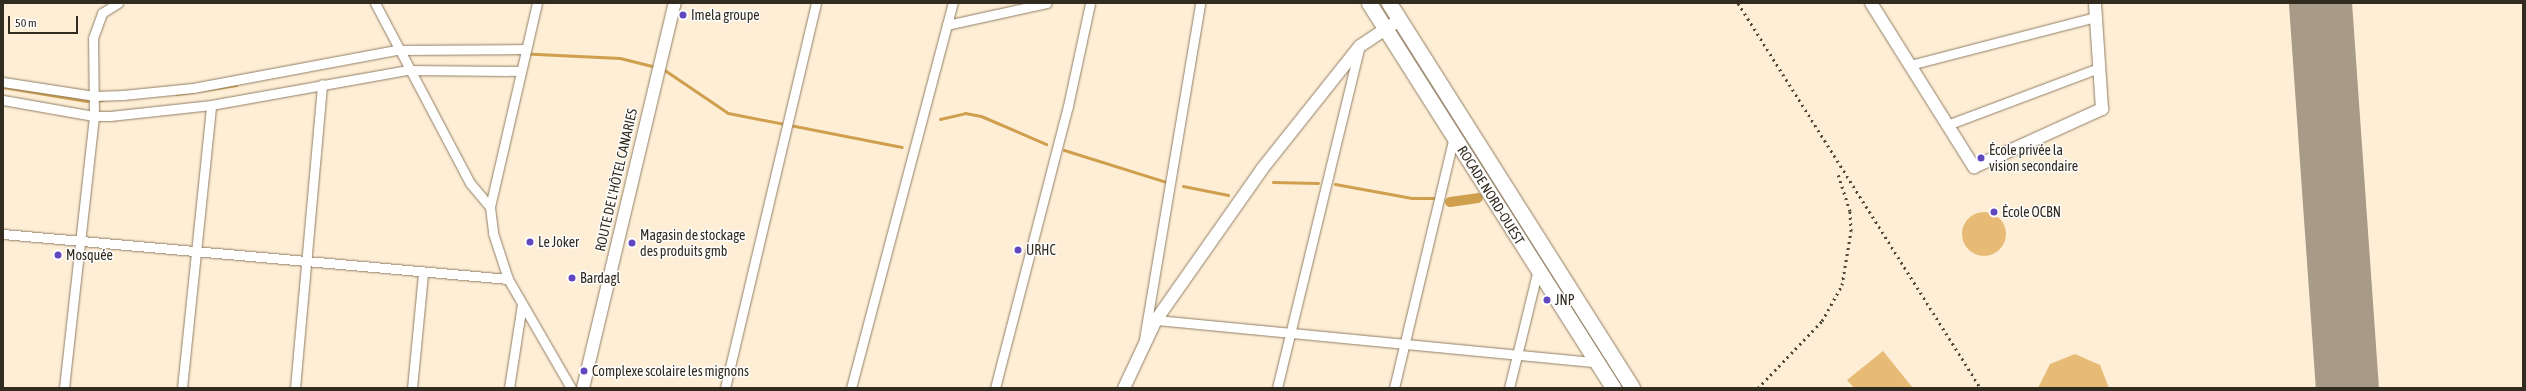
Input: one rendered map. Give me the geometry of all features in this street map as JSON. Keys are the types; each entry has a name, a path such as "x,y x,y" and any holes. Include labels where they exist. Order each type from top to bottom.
{"main road":[{"name":"ROCADE NORD-OUEST","path":"1369,3 1613,388"},
{"name":"ROCADE NORD-OUEST","path":"1389,3 1632,388"}],"street":[{"path":"64,388 79,239 94,116 92,38 102,13 118,3"},
{"path":"536,3 490,206 493,233 508,279 571,388"},
{"name":"ROUTE DE L'HÔTEL CANARIES","path":"583,388 655,80 662,58 675,3"},
{"path":"725,388 816,3"},
{"path":"851,388 953,3"},
{"path":"947,25 1047,3"},
{"path":"995,388 1068,106 1090,3"},
{"path":"1143,343 1200,3"},
{"path":"1871,3 1974,167 2102,109 2095,3"},
{"path":"379,5 397,50 470,183 490,206"},
{"path":"1910,65 2096,17"},
{"path":"1124,388 1143,343 1156,320 1229,214 1360,46 1400,20"},
{"path":"1277,388 1360,46"},
{"path":"3,82 94,96 193,88 397,50 526,49"},
{"path":"1948,125 2099,68"},
{"path":"3,100 94,116 211,105 322,84 408,70 521,71"},
{"path":"295,388 322,84"},
{"path":"182,388 211,105"},
{"path":"1394,388 1454,136"},
{"path":"3,234 79,239 197,252 423,273 508,279"},
{"path":"1509,388 1538,269"},
{"path":"412,388 423,273"},
{"path":"509,388 522,304"},
{"path":"1156,320 1290,330 1596,362"}],"shaded area":[{"path":"1984,212 1996,216 2002,222 2006,234 2002,246 1996,252 1984,256 1972,252 1966,246 1962,234 1966,222 1972,216"},
{"path":"1883,351 1913,388 1854,388 1847,380"},
{"path":"2075,354 2100,365 2109,388 2038,388 2050,364"}],"waterway":[{"path":"516,53 620,58 657,67"},
{"path":"663,69 728,113 902,147"},
{"path":"176,94 236,85"},
{"path":"3,87 87,101 103,100"},
{"path":"940,119 965,113 981,116 1046,144"},
{"path":"1064,150 1169,183"},
{"path":"1273,182 1318,183"},
{"path":"1335,184 1412,198 1434,198"},
{"path":"1183,186 1228,195"},
{"path":"1450,202 1478,198"}],"runway":[{"path":"2320,3 2347,388"}],"railway":[{"path":"1738,3 1980,388"},
{"path":"1758,388 1822,321 1842,285 1851,231 1850,211 1838,173"}],"place":[{"name":"Imela groupe","path":"683,15"},
{"name":"École privée la vision secondaire","path":"1981,158"},
{"name":"École OCBN","path":"1994,212"},
{"name":"Le Joker","path":"530,242"},
{"name":"Magasin de stockage des produits gmb","path":"632,243"},
{"name":"URHC","path":"1018,250"},
{"name":"Mosquée","path":"58,255"},
{"name":"Bardagl","path":"572,278"},
{"name":"JNP","path":"1547,300"},
{"name":"Complexe scolaire les mignons","path":"584,371"}]}
